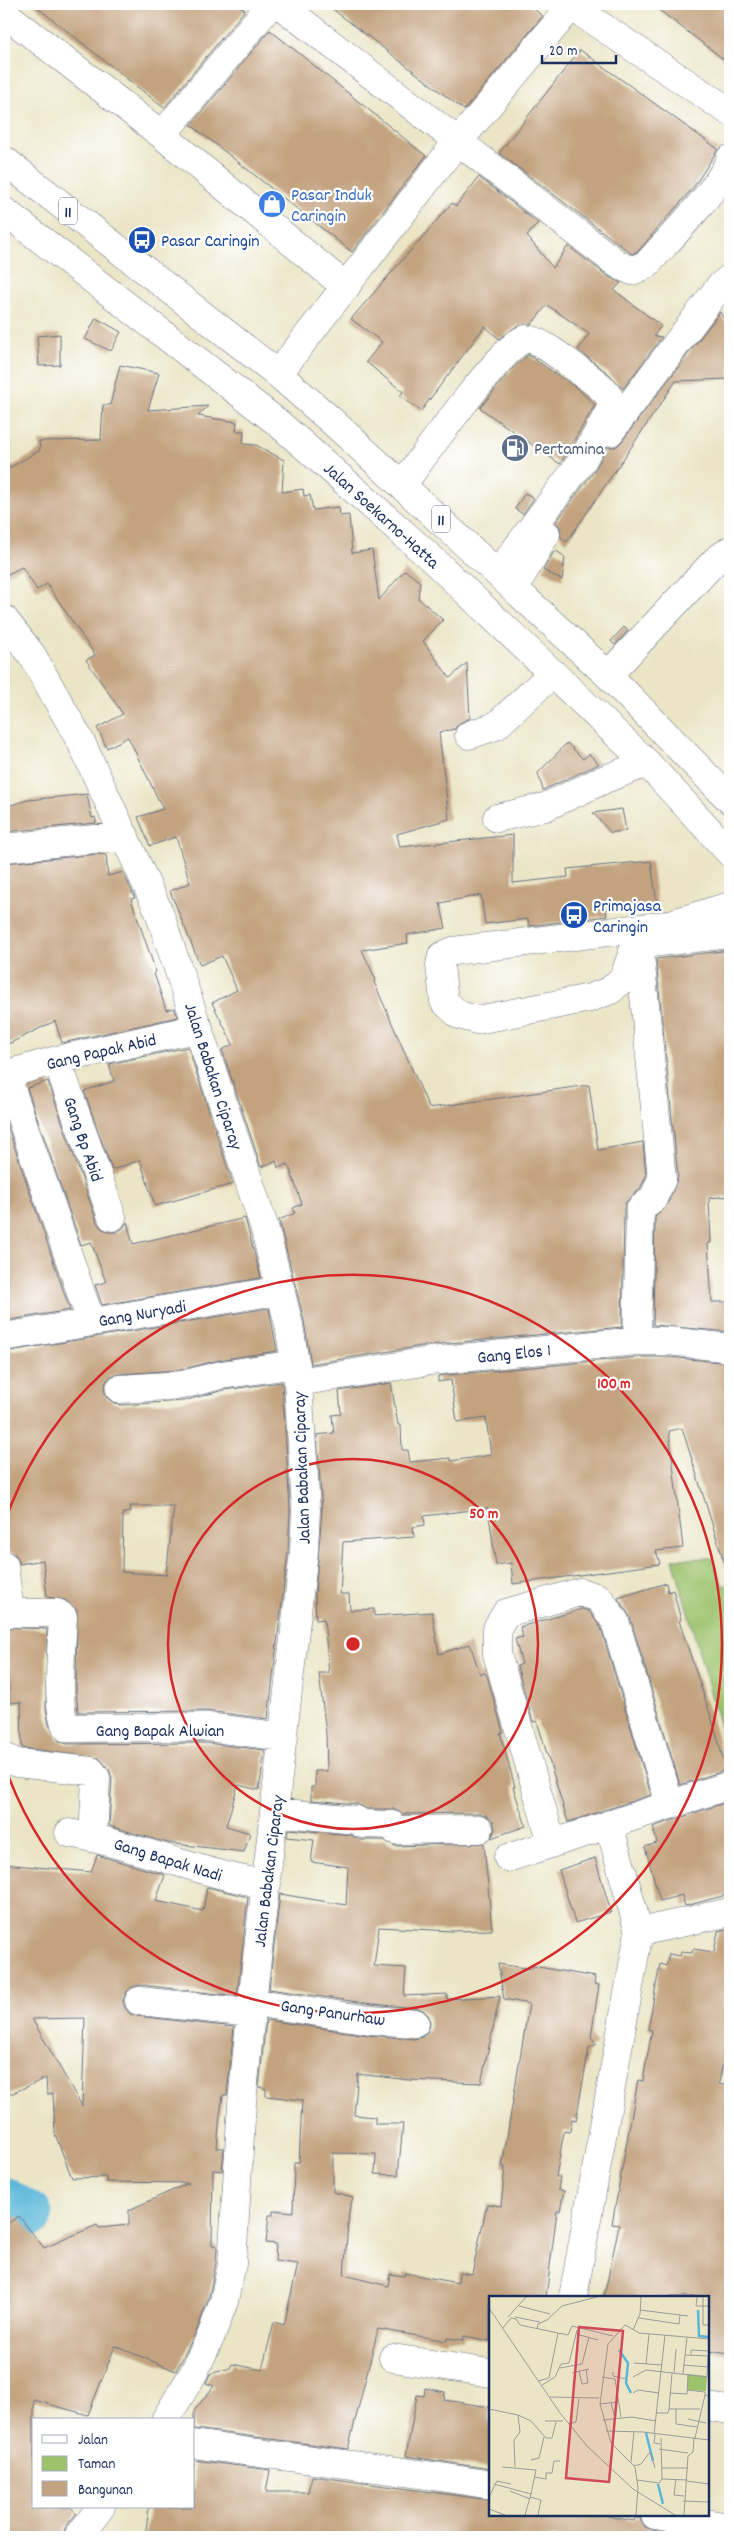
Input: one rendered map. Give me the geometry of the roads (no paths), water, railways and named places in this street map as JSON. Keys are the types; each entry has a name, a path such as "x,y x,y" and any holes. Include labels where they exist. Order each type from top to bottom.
{"main road":[{"path":"162,135 270,4"},
{"path":"279,4 619,265 632,271 647,264 715,185 727,169 730,159"},
{"path":"278,374 457,142 571,5 730,112"},
{"path":"4,13 162,135 346,287"},
{"name":"Jalan Soekarno-Hatta","path":"4,160 278,374 403,484 608,676 730,800"},
{"name":"Jalan Soekarno-Hatta","path":"4,211 278,422 432,558 647,763 730,853"},
{"path":"506,580 567,497 604,440 720,286 730,278"},
{"path":"403,484 488,374 518,341 528,338 538,342 581,372 610,397 612,407 582,461 506,580"},
{"path":"608,676 716,561 730,550"},
{"name":"Jalan Babakan Ciparay","path":"4,619 32,655 85,749 159,912 264,1226 280,1290 297,1373 306,1510 299,1609 251,2007 242,2103 232,2264 224,2301 193,2374 166,2418"},
{"path":"469,735 496,726 553,673"},
{"path":"497,818 544,807 605,779 647,763"},
{"path":"4,848 125,836"},
{"path":"641,928 624,977 611,990 590,998 477,1020 459,1015 444,1001 440,965 442,956 453,951 641,928 667,925 730,906"},
{"path":"637,1341 640,1209 653,1199 662,1179 640,955 651,942 730,934"},
{"name":"Gang Papak Abid","path":"5,1074 57,1060 199,1028"},
{"name":"Gang Bp Abid","path":"57,1060 112,1217"},
{"path":"5,1074 91,1322"},
{"name":"Gang Nuryadi","path":"4,1337 280,1290"},
{"name":"Gang Elos 1","path":"120,1389 182,1385 221,1375 297,1373 637,1341 670,1341 730,1348"},
{"path":"4,1565 7,1614"},
{"path":"552,1843 497,1654 497,1628 506,1613 580,1592 599,1598 614,1621 670,1805"},
{"name":"Gang Bapak Alwian","path":"7,1614 57,1612 63,1616 61,1686 63,1722 67,1728 207,1727 284,1737"},
{"name":"Gang Bapak Nadi","path":"4,1757 17,1763 91,1771 96,1778 81,1835 231,1879 267,1884"},
{"path":"508,1858 730,1785"},
{"path":"275,1812 356,1820 362,1824 392,1826 395,1830 479,1829"},
{"path":"573,2296 639,1932 609,1824"},
{"path":"639,1932 730,1912"},
{"name":"Gang Panurhaw","path":"139,2001 251,2007 415,2023"},
{"path":"393,2358 489,2373"},
{"path":"709,2407 730,2410"},
{"path":"195,2444 286,2458 382,2468 489,2486"},
{"path":"78,2537 100,2508"},
{"path":"661,2516 730,2527"}],"waterway":[{"path":"4,2199 31,2215"}],"place":[{"name":"Pasar Induk Caringin","path":"272,204"},
{"name":"Pasar Caringin","path":"142,240"},
{"name":"Pertamina","path":"515,448"},
{"name":"Primajasa Caringin","path":"574,915"}]}
